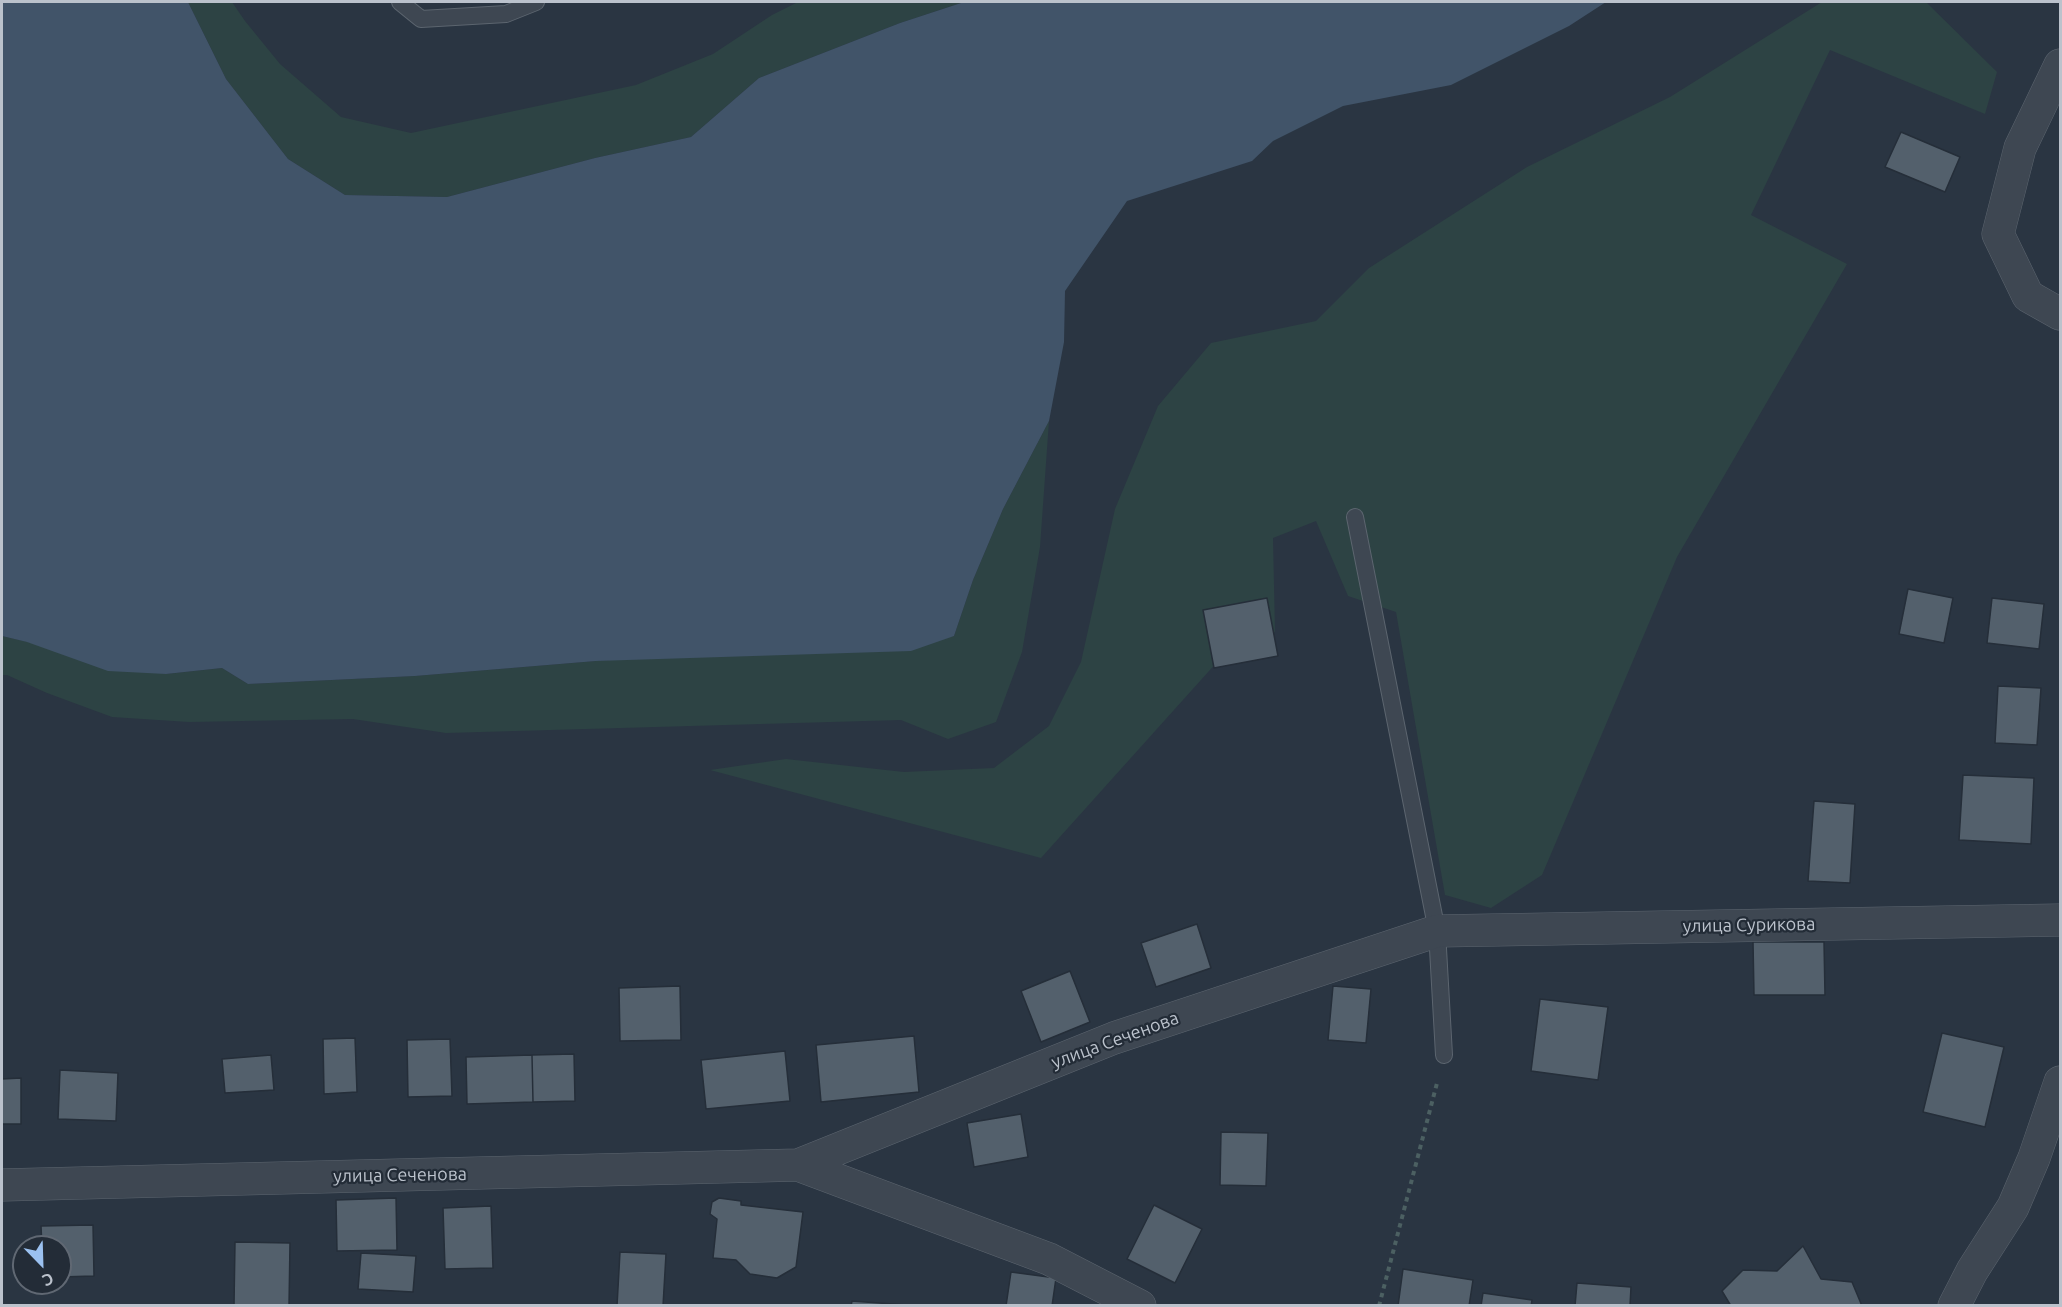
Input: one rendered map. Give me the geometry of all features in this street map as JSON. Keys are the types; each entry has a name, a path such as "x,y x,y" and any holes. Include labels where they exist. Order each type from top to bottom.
{"street":[{"path":"2061,65 2020,148 1998,234 2028,296 2061,314"},
{"name":"улица Сурикова","path":"1437,930 2061,920"},
{"name":"улица Сеченова","path":"2,1185 798,1165 1114,1038 1437,930"},
{"path":"1954,1305 1972,1271 2013,1207 2034,1158 2061,1082"},
{"name":"улица Сеченова","path":"798,1165 1049,1259 1140,1305"}],"lane":[{"path":"400,2 421,19 506,14 536,2"},
{"path":"1355,516 1437,930 1444,1055"}],"path":[{"path":"1379,1305 1444,1055"}],"green space":[{"path":"188,2 232,2 280,64 341,117 411,133 636,85 713,54 772,15 798,2 964,2 900,23 759,78 691,137 595,158 447,197 345,195 288,159 226,79"},
{"path":"1822,2 1926,2 1997,72 1985,114 1830,50 1751,215 1847,264 1677,557 1542,875 1491,908 1445,895 1396,612 1348,596 1316,521 1273,538 1275,632 1218,661 1041,858 710,770 786,759 904,772 994,768 1049,726 1081,662 1115,509 1158,406 1211,343 1316,321 1369,268 1527,167 1670,97"},
{"path":"1049,421 1040,547 1022,652 996,722 948,739 901,720 446,733 353,719 189,722 112,717 2,675 2,636 166,674 222,668 248,684 415,676 954,636 973,580 1003,509"}],"water":[{"path":"2,2 188,2 226,79 288,159 345,195 447,197 595,158 691,137 759,78 900,23 964,2 1606,2 1569,26 1451,85 1343,106 1273,141 1252,161 1127,201 1065,291 1064,342 1049,421 1003,509 973,580 954,636 911,651 596,661 415,676 248,684 222,668 166,674 108,671 27,642 2,636"}],"building":[{"path":"1901,132 1960,157 1945,192 1885,167"},
{"path":"1908,589 1953,598 1944,643 1899,634"},
{"path":"1267,598 1278,656 1214,668 1203,610"},
{"path":"1992,598 2044,604 2039,649 1987,643"},
{"path":"1998,686 2041,688 2037,745 1995,743"},
{"path":"1963,775 2034,778 2031,844 1959,840"},
{"path":"1814,801 1855,804 1850,883 1808,881"},
{"path":"1197,924 1211,968 1156,987 1141,943"},
{"path":"1753,942 1824,942 1825,995 1754,995"},
{"path":"1070,971 1090,1022 1041,1042 1021,991"},
{"path":"680,986 681,1040 620,1041 619,988"},
{"path":"1333,986 1371,989 1366,1043 1328,1040"},
{"path":"1540,999 1608,1007 1598,1080 1531,1071"},
{"path":"1942,1033 2004,1047 1985,1127 1923,1112"},
{"path":"914,1036 919,1092 821,1102 816,1045"},
{"path":"355,1038 357,1092 324,1094 323,1039"},
{"path":"450,1039 452,1096 408,1097 407,1040"},
{"path":"785,1051 790,1101 706,1109 701,1060"},
{"path":"574,1054 575,1101 533,1102 532,1055"},
{"path":"271,1055 274,1090 225,1093 222,1059"},
{"path":"532,1055 533,1102 467,1104 466,1057"},
{"path":"60,1070 118,1073 116,1121 58,1119"},
{"path":"21,1078 21,1124 2,1124 2,1079"},
{"path":"1021,1114 1028,1157 974,1167 967,1123"},
{"path":"1221,1132 1268,1133 1266,1186 1220,1185"},
{"path":"396,1198 397,1250 337,1251 336,1200"},
{"path":"719,1198 741,1201 741,1205 803,1212 796,1267 777,1278 750,1274 736,1260 713,1258 717,1219 710,1214 712,1202"},
{"path":"1154,1205 1202,1229 1175,1283 1127,1259"},
{"path":"491,1206 493,1268 445,1269 443,1208"},
{"path":"93,1225 94,1276 72,1277 72,1235 41,1235 41,1226"},
{"path":"235,1242 290,1243 289,1306 234,1306"},
{"path":"1803,1246 1821,1279 1852,1282 1862,1306 1731,1306 1722,1291 1743,1270 1777,1271"},
{"path":"620,1252 666,1254 663,1306 617,1306"},
{"path":"361,1253 416,1256 413,1292 358,1289"},
{"path":"1403,1269 1473,1280 1469,1306 1398,1306"},
{"path":"1011,1272 1056,1278 1052,1306 1006,1306"},
{"path":"1577,1283 1631,1287 1630,1306 1575,1306"},
{"path":"1483,1293 1532,1300 1531,1306 1481,1306"},
{"path":"852,1301 906,1305 906,1306 851,1306"}]}
